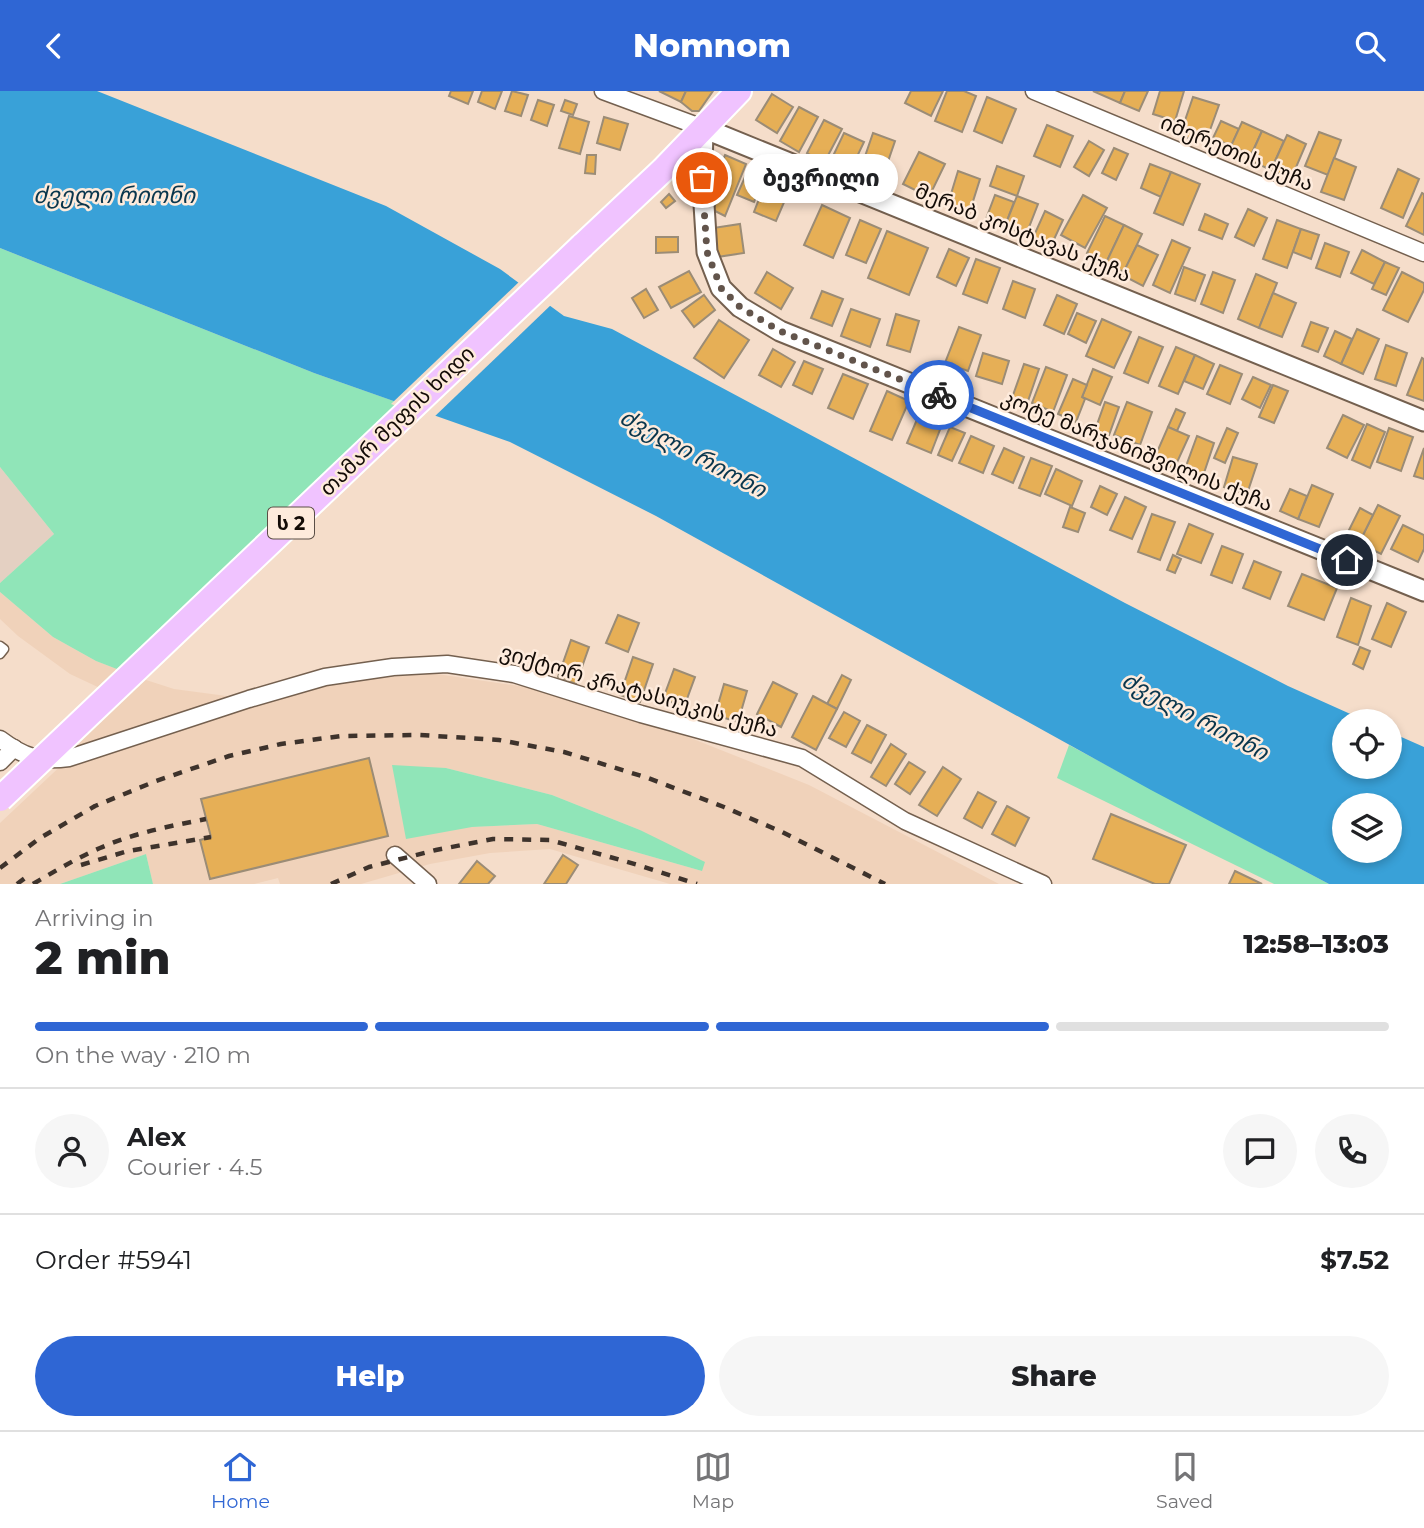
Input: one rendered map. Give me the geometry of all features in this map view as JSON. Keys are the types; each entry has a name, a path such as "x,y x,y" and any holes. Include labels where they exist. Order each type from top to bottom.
{"highway":[{"name":"ს 2","path":"663,170 740,91"},
{"name":"თამარ მეფის ხიდი","path":"0,799 663,170"}],"street":[{"name":"მერაბ კოსტავას ქუჩა","path":"603,91 703,128 1424,421"},
{"name":"იმერეთის ქუჩა","path":"1034,91 1424,254"},
{"name":"კოტე მარჯანიშვილის ქუჩა","path":"703,128 702,178 707,252 721,288 740,307 780,331 1424,591"},
{"path":"663,170 681,167 702,178"},
{"name":"ვიქტორ კრატასიუკის ქუჩა","path":"0,739 31,757 47,760 69,758 325,677 393,667 447,664 514,674 641,715 802,758 905,821 1043,884"},
{"path":"0,762 14,748"},
{"path":"395,855 428,884"}],"lane":[{"path":"0,646 4,649 0,654"}],"shaded area":[{"path":"0,467 54,534 0,583"},
{"path":"0,592 53,637 96,661 174,689 249,699 316,685 430,673 533,688 678,733 809,785 999,884 670,884 550,849 490,853 430,864 361,884 280,884 278,878 254,884 153,884 146,854 60,884 0,884 0,823 68,759 47,760 102,689 70,674 18,636 0,619","holes":["446,768 552,795 640,830 702,871 537,824 472,827"]}],"green space":[{"path":"0,248 314,373 408,406 122,671 96,661 53,637 0,592 0,583 54,534 0,467"},
{"path":"1069,745 1329,884 1274,884 1057,778"},
{"path":"392,765 446,768 552,795 640,830 705,862 702,871 537,824 472,827 406,839"},
{"path":"146,854 153,884 60,884"}],"water":[{"name":"ძველი რიონი","path":"0,91 97,91 386,206 500,269 564,316 612,329 1125,603 1288,686 1339,709 1332,709 1332,779 1402,779 1402,737 1424,747 1424,884 1329,884 1151,790 656,516 510,442 314,373 0,248"}],"pier":[{"path":"521,280 553,303 432,419 391,404"}],"building":[{"path":"451,91 473,91 468,104 449,96"},
{"path":"482,91 502,91 495,109 478,102"},
{"path":"512,91 528,95 521,116 505,111"},
{"path":"659,91 686,91 681,102"},
{"path":"686,91 713,91 699,111 692,111 681,102"},
{"path":"911,91 943,91 931,116 905,103"},
{"path":"947,91 964,91 976,96 962,132 935,121"},
{"path":"1093,91 1125,91 1120,103"},
{"path":"1125,91 1148,91 1139,111 1120,103"},
{"path":"1160,91 1184,91 1175,121 1153,114"},
{"path":"772,94 793,107 777,133 756,120"},
{"path":"987,97 1016,109 1002,143 974,131"},
{"path":"1193,97 1219,105 1205,144 1180,135"},
{"path":"538,100 554,105 547,126 531,120"},
{"path":"565,100 577,104 573,115 561,111"},
{"path":"799,107 818,117 799,152 780,141"},
{"path":"569,116 589,122 580,154 559,148"},
{"path":"604,117 628,124 620,150 597,143"},
{"path":"824,120 842,129 824,163 807,153"},
{"path":"1221,121 1239,129 1231,146 1213,138"},
{"path":"1242,122 1262,131 1251,155 1231,146"},
{"path":"1047,125 1073,136 1060,167 1034,156"},
{"path":"1262,131 1284,141 1271,170 1249,160"},
{"path":"1319,132 1341,140 1328,175 1305,166"},
{"path":"844,133 864,142 853,165 833,156"},
{"path":"873,133 895,141 882,179 860,171"},
{"path":"1287,135 1306,144 1291,179 1271,170"},
{"path":"1089,141 1104,150 1089,176 1074,167"},
{"path":"1114,148 1128,154 1116,180 1102,173"},
{"path":"919,152 945,164 929,197 903,184"},
{"path":"587,155 596,155 595,174 585,173"},
{"path":"725,155 746,164 725,216 713,210 717,200 708,197"},
{"path":"1334,158 1356,167 1344,200 1321,192"},
{"path":"1150,164 1171,172 1161,197 1141,188"},
{"path":"997,166 1024,176 1017,196 990,186"},
{"path":"749,168 765,175 754,202 737,195"},
{"path":"1398,169 1419,179 1403,218 1381,208"},
{"path":"958,171 980,179 969,214 947,207"},
{"path":"1171,172 1200,184 1183,225 1154,213"},
{"path":"768,176 791,186 776,221 754,212"},
{"path":"1422,193 1424,194 1424,235 1406,226"},
{"path":"669,194 675,201 666,208 661,202"},
{"path":"995,195 1014,202 1005,226 986,219"},
{"path":"1083,195 1107,208 1085,248 1061,235"},
{"path":"1017,196 1038,204 1026,235 1005,226"},
{"path":"822,205 850,218 833,258 804,245"},
{"path":"1248,209 1267,218 1254,246 1235,237"},
{"path":"1045,211 1063,220 1050,248 1032,240"},
{"path":"1205,214 1228,224 1222,239 1199,230"},
{"path":"1105,216 1124,225 1106,263 1087,253"},
{"path":"860,220 881,229 866,263 846,255"},
{"path":"1277,220 1301,229 1287,268 1263,259"},
{"path":"740,224 744,253 717,257 713,228"},
{"path":"1124,225 1142,234 1124,272 1106,263"},
{"path":"1301,229 1319,235 1311,259 1293,252"},
{"path":"887,231 928,248 909,295 868,278"},
{"path":"656,237 678,237 678,252 656,253"},
{"path":"1172,240 1190,248 1170,293 1153,285"},
{"path":"1325,243 1349,252 1340,277 1316,268"},
{"path":"1137,245 1158,255 1143,286 1122,275"},
{"path":"949,249 969,258 956,286 937,277"},
{"path":"1362,250 1385,262 1374,284 1351,273"},
{"path":"976,259 1000,268 987,303 963,294"},
{"path":"1385,262 1399,268 1386,295 1372,289"},
{"path":"1184,267 1205,275 1195,301 1175,294"},
{"path":"689,271 701,292 671,308 659,287"},
{"path":"767,272 793,288 781,309 755,293"},
{"path":"1213,272 1235,280 1223,313 1201,304"},
{"path":"1402,272 1424,283 1424,290 1408,322 1383,310"},
{"path":"1256,274 1277,283 1259,328 1238,319"},
{"path":"1013,281 1035,289 1025,318 1003,309"},
{"path":"646,289 658,310 644,318 632,298"},
{"path":"822,291 843,299 832,326 811,318"},
{"path":"1273,293 1296,303 1282,337 1259,328"},
{"path":"704,295 715,310 694,327 682,311"},
{"path":"1057,295 1077,304 1064,334 1044,325"},
{"path":"851,309 880,319 870,347 841,336"},
{"path":"1077,313 1096,321 1086,343 1068,334"},
{"path":"896,314 919,321 910,352 887,345"},
{"path":"1102,319 1131,332 1114,368 1086,356"},
{"path":"719,320 749,340 724,378 694,358"},
{"path":"1311,322 1328,328 1318,352 1302,346"},
{"path":"959,327 981,335 968,371 945,363"},
{"path":"1357,329 1379,339 1363,374 1341,364"},
{"path":"1335,331 1352,339 1341,364 1324,356"},
{"path":"1139,337 1163,347 1148,383 1124,373"},
{"path":"1386,345 1407,353 1396,386 1375,379"},
{"path":"1176,347 1195,355 1178,394 1159,386"},
{"path":"773,349 795,362 781,387 759,375"},
{"path":"983,353 1009,361 1002,384 976,376"},
{"path":"1195,355 1214,364 1203,389 1184,381"},
{"path":"1422,358 1424,359 1424,401 1407,395"},
{"path":"804,361 823,369 812,394 793,385"},
{"path":"1024,364 1039,369 1027,404 1012,398"},
{"path":"1220,365 1242,374 1230,404 1207,394"},
{"path":"1046,367 1067,375 1053,412 1032,403"},
{"path":"1093,369 1112,377 1100,405 1082,397"},
{"path":"843,374 868,384 853,419 828,408"},
{"path":"1253,377 1271,385 1260,408 1242,399"},
{"path":"1073,379 1087,385 1076,422 1058,414"},
{"path":"1273,385 1288,391 1274,423 1259,417"},
{"path":"887,391 909,401 892,440 870,431"},
{"path":"1105,402 1119,407 1108,438 1094,433"},
{"path":"1127,402 1152,412 1140,445 1114,435"},
{"path":"1176,409 1185,413 1177,431 1168,427"},
{"path":"1343,415 1364,425 1347,458 1327,448"},
{"path":"918,417 941,427 931,453 907,443"},
{"path":"1367,424 1385,432 1370,468 1352,460"},
{"path":"950,427 965,433 952,461 938,455"},
{"path":"1168,427 1189,436 1174,469 1154,459"},
{"path":"1227,428 1238,433 1225,463 1214,458"},
{"path":"1389,428 1413,437 1401,471 1377,462"},
{"path":"971,436 994,446 983,473 959,463"},
{"path":"1197,436 1214,443 1203,476 1185,469"},
{"path":"1004,448 1024,457 1013,483 992,474"},
{"path":"1424,448 1424,479 1414,476"},
{"path":"1233,457 1257,464 1247,494 1224,487"},
{"path":"1031,458 1052,466 1040,496 1019,488"},
{"path":"1056,469 1082,481 1072,506 1045,494"},
{"path":"1312,485 1333,494 1319,527 1298,519"},
{"path":"1100,486 1117,494 1107,515 1091,507"},
{"path":"1290,489 1307,496 1298,519 1280,511"},
{"path":"1125,497 1146,507 1132,539 1110,530"},
{"path":"1378,505 1400,516 1381,554 1359,543"},
{"path":"1070,507 1085,513 1078,532 1063,527"},
{"path":"1360,508 1373,515 1359,543 1346,536"},
{"path":"1152,514 1175,522 1160,560 1138,552"},
{"path":"1189,524 1213,534 1201,563 1177,554"},
{"path":"1403,525 1424,535 1424,549 1418,562 1391,549"},
{"path":"1222,546 1243,554 1232,583 1211,575"},
{"path":"1173,555 1181,559 1175,573 1167,570"},
{"path":"1254,561 1281,572 1270,599 1243,588"},
{"path":"1302,574 1337,588 1324,620 1288,606"},
{"path":"1351,598 1371,606 1358,645 1337,637"},
{"path":"1387,603 1406,612 1391,647 1372,639"},
{"path":"618,615 639,623 628,652 606,643"},
{"path":"571,640 589,647 576,684 558,677"},
{"path":"1360,647 1370,651 1363,669 1353,664"},
{"path":"633,657 653,664 640,702 620,695"},
{"path":"674,669 695,677 684,707 663,699"},
{"path":"842,675 851,680 837,709 827,704"},
{"path":"773,682 797,694 781,727 757,714"},
{"path":"724,684 747,691 738,722 715,715"},
{"path":"813,696 837,709 816,750 792,737"},
{"path":"844,712 860,721 846,747 829,738"},
{"path":"867,725 886,735 871,763 852,753"},
{"path":"891,744 906,754 886,786 871,777"},
{"path":"369,758 388,836 210,879 200,840 211,837 201,799"},
{"path":"909,762 925,772 910,794 895,784"},
{"path":"943,767 961,779 937,816 919,805"},
{"path":"978,792 996,802 982,828 964,818"},
{"path":"1007,806 1029,818 1015,846 992,834"},
{"path":"1111,814 1186,845 1169,884 1155,884 1093,859"},
{"path":"563,855 578,865 566,884 544,884"},
{"path":"477,861 495,876 488,884 459,884"},
{"path":"1235,871 1262,884 1229,884"}],"railway":[{"path":"0,868 40,838 95,806 229,756 281,744 341,736 420,735 499,740 564,752 648,778 782,832 885,884"},
{"path":"33,884 74,860 126,838 206,819"},
{"path":"81,865 128,851 211,837"},
{"path":"331,884 369,867 493,839 550,840 697,884"},
{"path":"17,884 29,875"}],"way so far":[{"path":"702,178 707,252 721,288 740,307 780,331 939,395"}],"place":[{"name":"ბევრილი","path":"702,178"}],"route":[{"path":"939,395 1347,560"}]}
